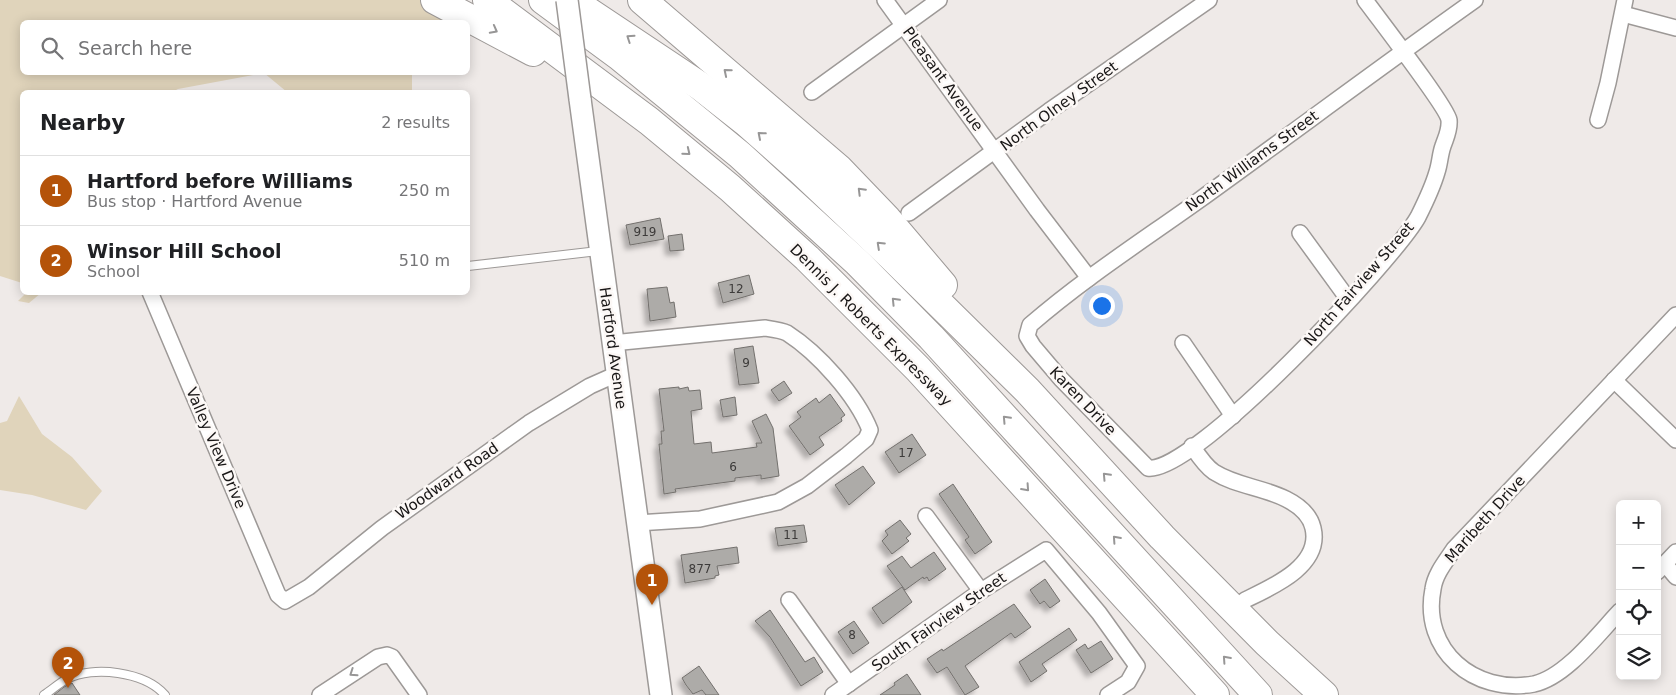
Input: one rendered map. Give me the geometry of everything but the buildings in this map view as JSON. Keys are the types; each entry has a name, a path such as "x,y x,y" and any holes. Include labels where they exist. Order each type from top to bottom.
{"highway":[{"path":"435,0 523,46 649,121"},
{"name":"Dennis J. Roberts Expressway","path":"486,0 649,121 743,199 851,301 918,370 1215,695"},
{"name":"Dennis J. Roberts Expressway","path":"543,0 619,56 740,155 857,262 930,337 1258,695"},
{"path":"571,0 700,86 748,123 892,257 1027,390 1162,537 1268,643 1324,695"},
{"path":"642,0 798,132 864,194 917,253 1027,390"},
{"path":"1162,537 1205,590 1302,695"},
{"path":"1077,544 1193,695"}],"main road":[{"name":"Hartford Avenue","path":"567,0 661,695"}],"street":[{"name":"Pleasant Avenue","path":"885,0 1089,278"},
{"path":"812,92 939,0"},
{"name":"North Olney Street","path":"910,214 1050,111 1209,0"},
{"name":"North Fairview Street","path":"1152,468 1162,466 1233,416 1279,373 1390,252 1417,217 1437,172 1448,133 1449,119 1365,0"},
{"name":"North Williams Street","path":"1030,325 1089,278 1475,0"},
{"path":"1598,120 1624,7 1676,28"},
{"path":"1300,232 1348,299"},
{"name":"Valley View Drive","path":"151,295 278,595 285,601"},
{"name":"Maribeth Drive","path":"1616,615 1569,664 1552,676 1534,684 1494,685 1480,680 1454,664 1437,636 1432,620 1431,602 1438,574 1454,549 1676,315"},
{"name":"Karen Drive","path":"1030,325 1027,336 1061,379 1148,468 1152,468"},
{"path":"612,343 764,328 785,332 821,360 854,402 867,423 869,434 846,456 807,486 778,502 700,519 637,523"},
{"path":"1183,343 1233,416"},
{"name":"Woodward Road","path":"285,601 309,587 382,528 529,423 590,386 617,374"},
{"path":"1614,380 1676,440"},
{"path":"1192,446 1212,471 1228,480 1284,498 1292,502 1310,520 1314,545 1306,560 1284,580 1245,600"},
{"path":"926,516 981,591"},
{"name":"South Fairview Street","path":"833,695 981,591 1046,550 1099,613 1137,666 1128,682 1108,695"},
{"path":"1676,552 1661,568 1676,577"},
{"path":"788,600 849,684"},
{"path":"320,695 378,657 387,655 392,657 419,695"}],"lane":[{"path":"470,266 600,251"},
{"path":"44,695 67,678 93,672 124,673 159,688 165,695"}],"shaded area":[{"path":"0,0 431,0 448,20 20,20 20,75 253,75 176,90 20,90 20,282 0,276"},
{"path":"266,75 412,75 412,90 285,90"},
{"path":"24,295 39,295 29,303 18,301"},
{"path":"19,396 42,434 72,457 102,491 86,510 32,495 0,490 0,423 7,421"}],"place":[{"name":"Hartford before Williams","path":"652,605"},
{"name":"Winsor Hill School","path":"68,688"}]}
